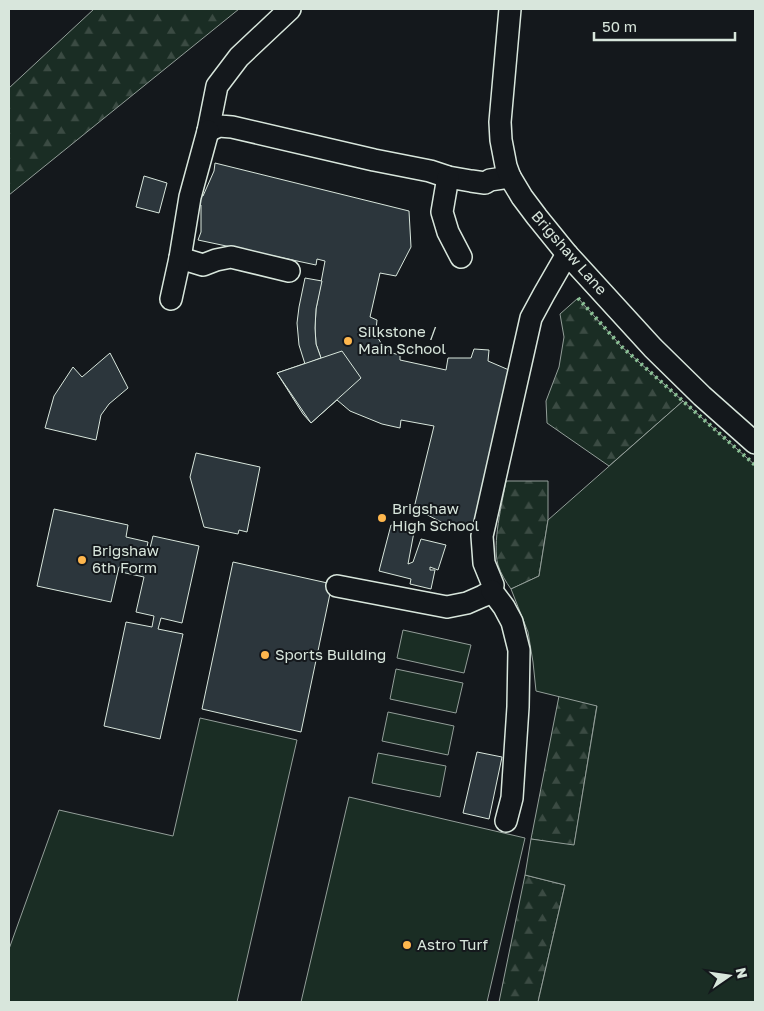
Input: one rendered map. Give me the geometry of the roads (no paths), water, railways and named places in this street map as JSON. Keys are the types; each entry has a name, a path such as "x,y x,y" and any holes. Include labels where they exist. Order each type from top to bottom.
{"street":[{"path":"171,299 190,197 208,131 217,86 239,57 290,9"},
{"name":"Brigshaw Lane","path":"510,9 500,122 506,166 515,187 526,204 567,254 653,348 702,396 755,442"},
{"path":"208,131 219,126 232,127 430,171 448,177 484,183 490,180 510,177"},
{"path":"448,177 442,212 448,232 462,257"},
{"path":"506,821 512,798 520,650 512,622 492,590 493,585 484,563 482,536 531,318 567,254"},
{"path":"180,258 203,265 232,257 289,271"},
{"path":"337,586 447,607 467,603 492,590"}],"place":[{"name":"Silkstone / Main School","path":"348,341"},
{"name":"Brigshaw High School","path":"382,518"},
{"name":"Brigshaw 6th Form","path":"82,560"},
{"name":"Sports Building","path":"265,655"},
{"name":"Astro Turf","path":"407,945"}]}
